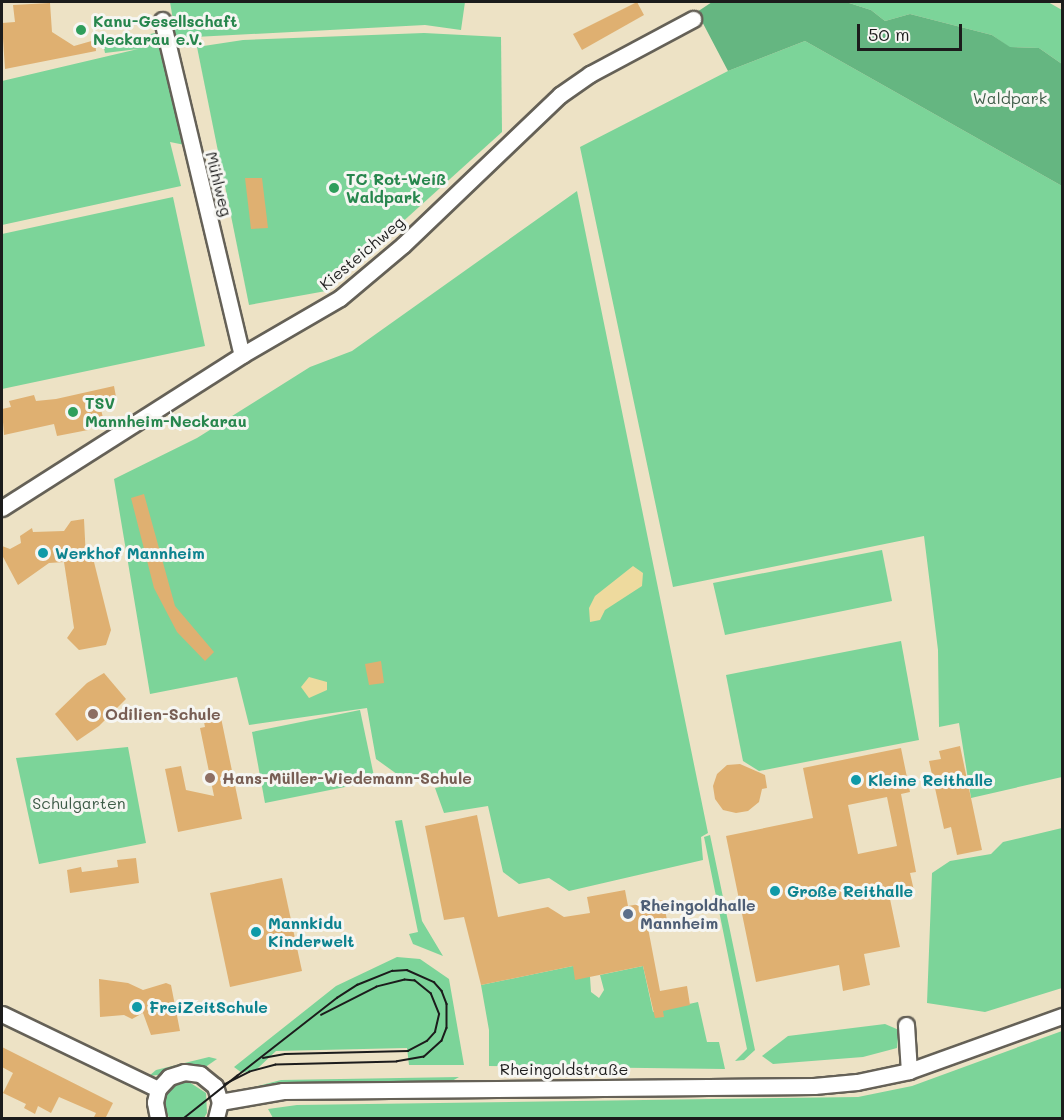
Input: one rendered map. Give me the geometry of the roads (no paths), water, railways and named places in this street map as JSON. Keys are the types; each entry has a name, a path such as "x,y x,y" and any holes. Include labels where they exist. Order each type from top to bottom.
{"street":[{"name":"Kiesteichweg","path":"2,508 242,355 340,298 369,274 560,95 590,74 693,19"},
{"name":"Mühlweg","path":"162,20 242,355"},
{"path":"2,1014 159,1089"},
{"name":"Rheingoldstraße","path":"220,1102 283,1091 317,1090 814,1086 909,1071 1062,1016"},
{"path":"906,1025 909,1071"},
{"path":"156,1117 159,1089 169,1077 192,1072 211,1082 220,1102 216,1119"}],"tram line":[{"path":"184,1118 237,1076 337,998 357,985 392,971 407,970 434,982 442,991 447,1004 447,1028 442,1041 424,1057 397,1062 276,1065 250,1072 225,1085"},
{"path":"263,1058 285,1054 408,1051 427,1041 435,1032 439,1014 431,994 415,981 405,980 377,987 322,1015"}],"place":[{"name":"Kanu-Gesellschaft Neckarau e.V.","path":"81,30"},
{"name":"TC Rot-Weiß Waldpark","path":"334,188"},
{"name":"TSV Mannheim-Neckarau","path":"73,412"},
{"name":"Werkhof Mannheim","path":"43,553"},
{"name":"Odilien-Schule","path":"93,714"},
{"name":"Hans-Müller-Wiedemann-Schule","path":"210,778"},
{"name":"Kleine Reithalle","path":"856,780"},
{"name":"Große Reithalle","path":"775,891"},
{"name":"Rheingoldhalle Mannheim","path":"628,914"},
{"name":"Mannkidu Kinderwelt","path":"256,932"},
{"name":"FreiZeitSchule","path":"137,1007"}],"park label":[{"name":"Waldpark","path":"1010,98"},
{"name":"Schulgarten","path":"79,803"}]}
